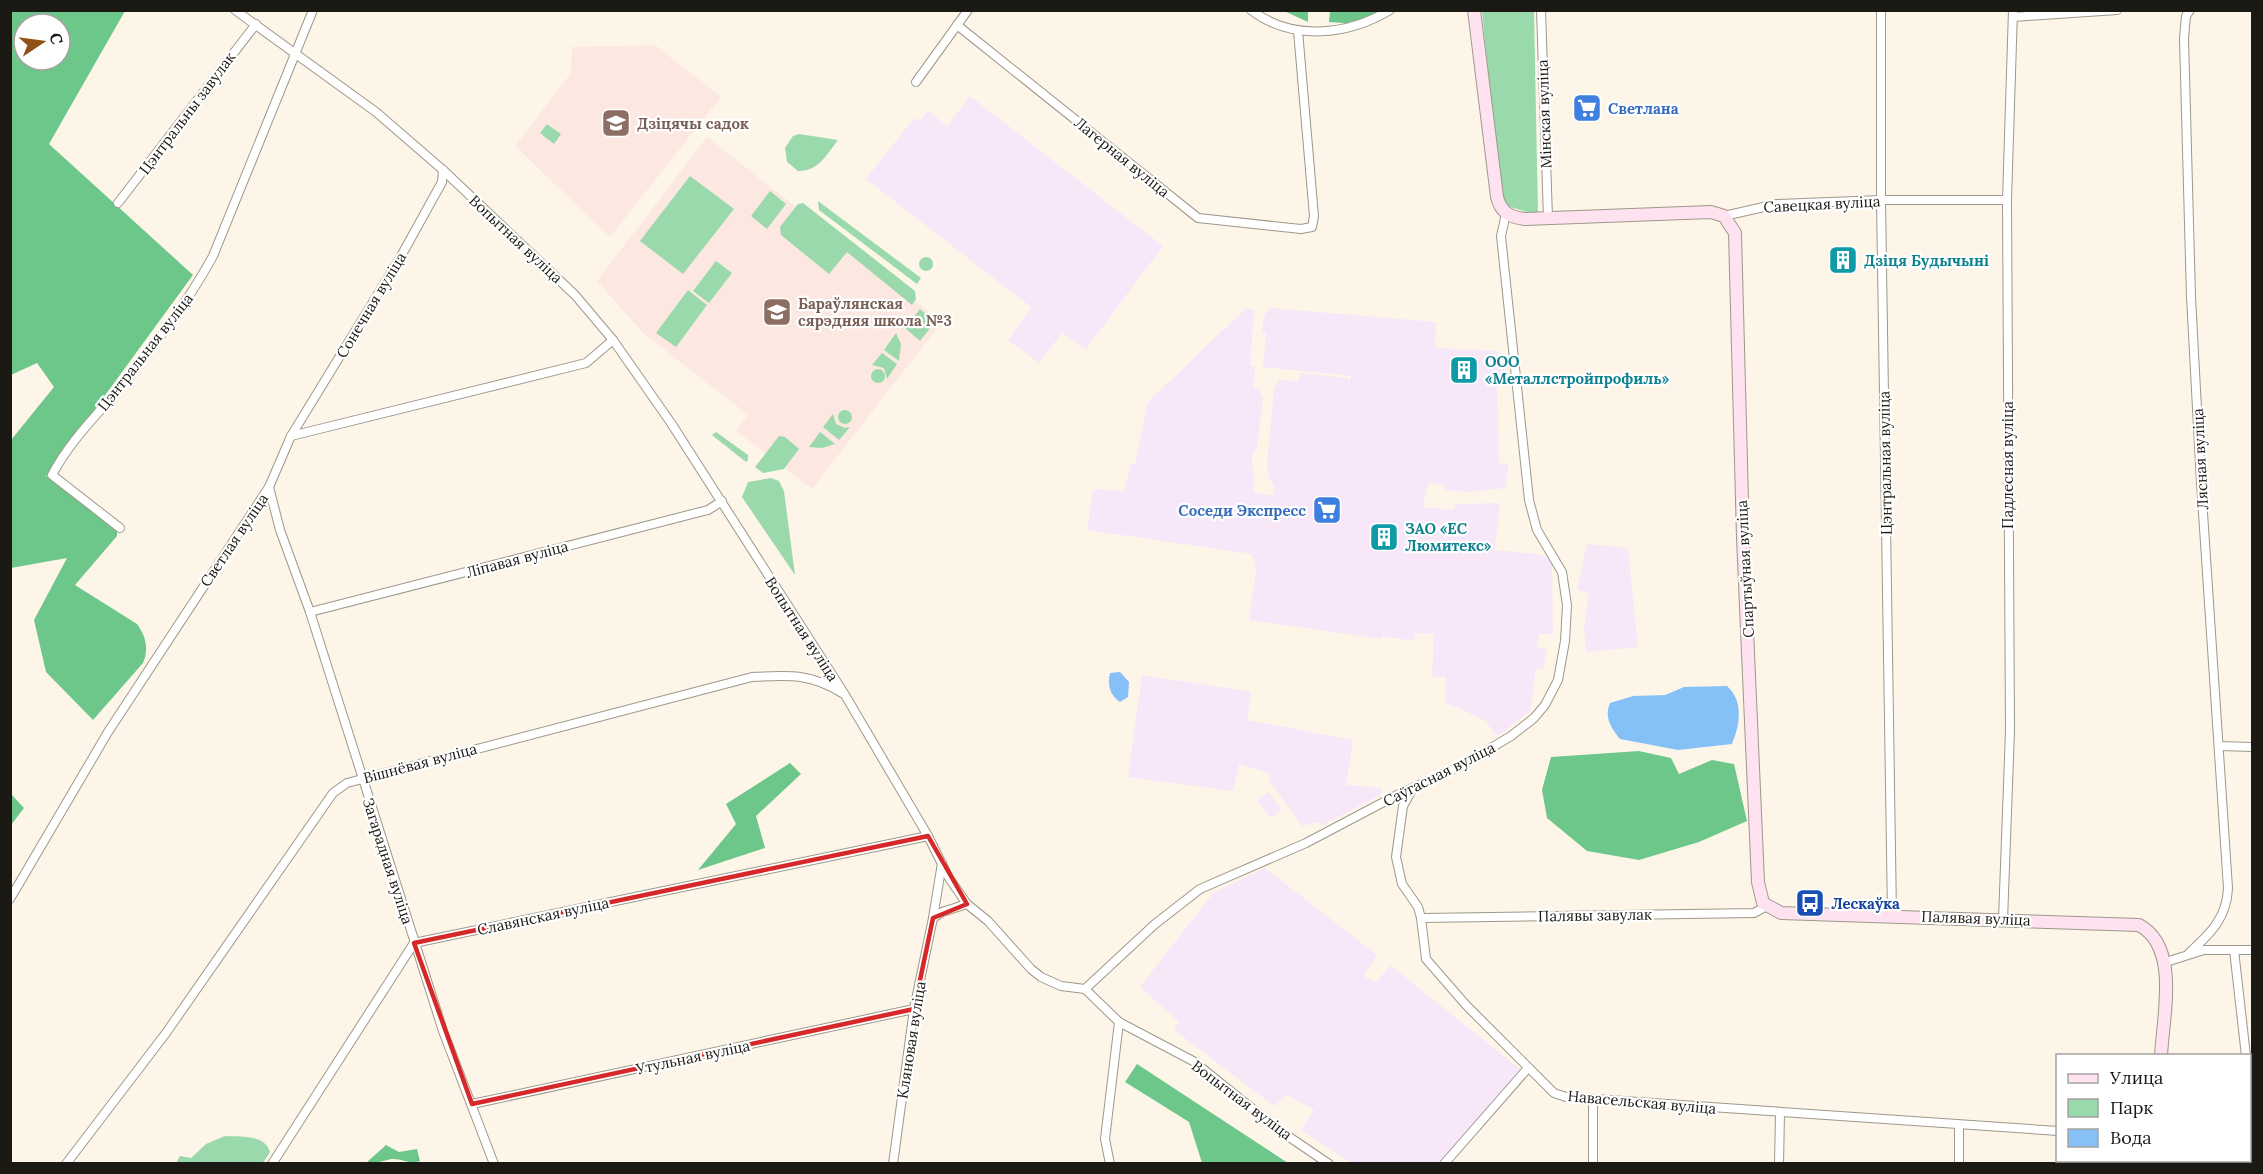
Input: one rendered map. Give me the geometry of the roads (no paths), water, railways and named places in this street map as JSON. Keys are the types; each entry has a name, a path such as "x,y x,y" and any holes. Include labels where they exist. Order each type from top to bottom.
{"main road":[{"path":"1474,10 1503,210"},
{"name":"Савецкая вуліца","path":"1503,210 1514,218 1711,212 1724,216"},
{"name":"Спартыўная вуліца","path":"1724,216 1735,234 1743,538 1758,882 1759,893 1767,906"},
{"name":"Палявая вуліца","path":"1767,906 1781,913 2139,925 2156,938 2166,962"},
{"path":"2161,1054 2166,962"}],"street":[{"path":"235,10 296,54"},
{"name":"Цэнтральная вуліца","path":"120,528 52,475 81,433 161,337 202,277 213,256 313,10"},
{"path":"1251,10 1298,31 1348,29 1371,22 1390,10"},
{"name":"Мінская вуліца","path":"1541,10 1548,218"},
{"name":"Цэнтральная вуліца","path":"1881,10 1881,200 1892,915"},
{"path":"2013,14 2117,10"},
{"name":"Лясная вуліца","path":"2189,953 2216,926 2226,908 2228,888 2200,483 2192,308 2184,38 2186,16 2190,10"},
{"path":"916,82 957,25 963,12"},
{"name":"Падлесная вуліца","path":"2003,920 2010,731 2007,200 2013,14"},
{"name":"Цэнтральны завулак","path":"118,203 256,24"},
{"name":"Лагерная вуліца","path":"957,25 1198,218 1301,229 1312,227 1314,216 1298,31"},
{"name":"Вопытная вуліца","path":"296,54 376,112 443,170 575,295 614,340 722,501 845,695 928,836 949,878 967,904 988,921 1041,977 1061,986 1085,989 1119,1022 1193,1061 1280,1130 1329,1164"},
{"name":"Сонечная вуліца","path":"291,436 400,258 441,182 443,170"},
{"name":"Савецкая вуліца","path":"1724,216 1777,204 1881,200 2007,200"},
{"name":"Саўгасная вуліца","path":"1085,989 1155,924 1200,889 1306,843 1471,761 1524,726 1548,699 1561,665 1567,620 1566,588 1559,563 1537,530 1528,492 1501,236 1503,210"},
{"path":"291,436 586,363 614,340"},
{"name":"Светлая вуліца","path":"10,900 108,732 269,487 291,436"},
{"name":"Загарадная вуліца","path":"269,487 280,530 310,612 414,943 443,1030 494,1164"},
{"name":"Ліпавая вуліца","path":"310,612 708,510 722,501"},
{"name":"Вішнёвая вуліца","path":"66,1164 166,1033 333,793 361,778 752,677 808,677 828,684 845,695"},
{"path":"2219,746 2253,747"},
{"name":"Навасельская вуліца","path":"1413,790 1403,806 1396,857 1402,884 1418,907 1426,959 1466,1005 1554,1093 1566,1097 2056,1131"},
{"name":"Славянская вуліца","path":"414,943 928,836"},
{"name":"Кляновая вуліца","path":"893,1164 914,1009 942,863"},
{"path":"933,918 942,912 967,904"},
{"name":"Палявы завулак","path":"1421,918 1754,913 1767,906"},
{"path":"272,1164 414,943"},
{"path":"2234,950 2246,1054"},
{"path":"2166,962 2189,953 2253,950"},
{"name":"Утульная вуліца","path":"472,1104 914,1009"},
{"path":"1110,1164 1105,1140 1119,1022"},
{"path":"1444,1164 1528,1068"},
{"path":"2251,1098 2253,1117"},
{"path":"1593,1099 1593,1164"},
{"path":"1779,1164 1780,1113"},
{"path":"1959,1125 1959,1164"}],"water":[{"path":"1120,672 1129,682 1128,697 1120,702 1112,693 1109,681 1110,673"},
{"path":"1727,686 1736,699 1739,714 1732,744 1678,750 1620,739 1609,722 1610,703 1633,696 1665,695 1684,687"}],"place":[{"name":"Светлана","path":"1587,108"},
{"name":"Дзіцячы садок","path":"616,123"},
{"name":"Дзіця Будычыні","path":"1843,260"},
{"name":"Бараўлянская сярэдняя школа №3","path":"777,312"},
{"name":"ООО «Металлстройпрофиль»","path":"1464,370"},
{"name":"Соседи Экспресс","path":"1327,510"},
{"name":"ЗАО «ЕС Люмитекс»","path":"1384,537"},
{"name":"Лескаўка","path":"1810,903"}]}
